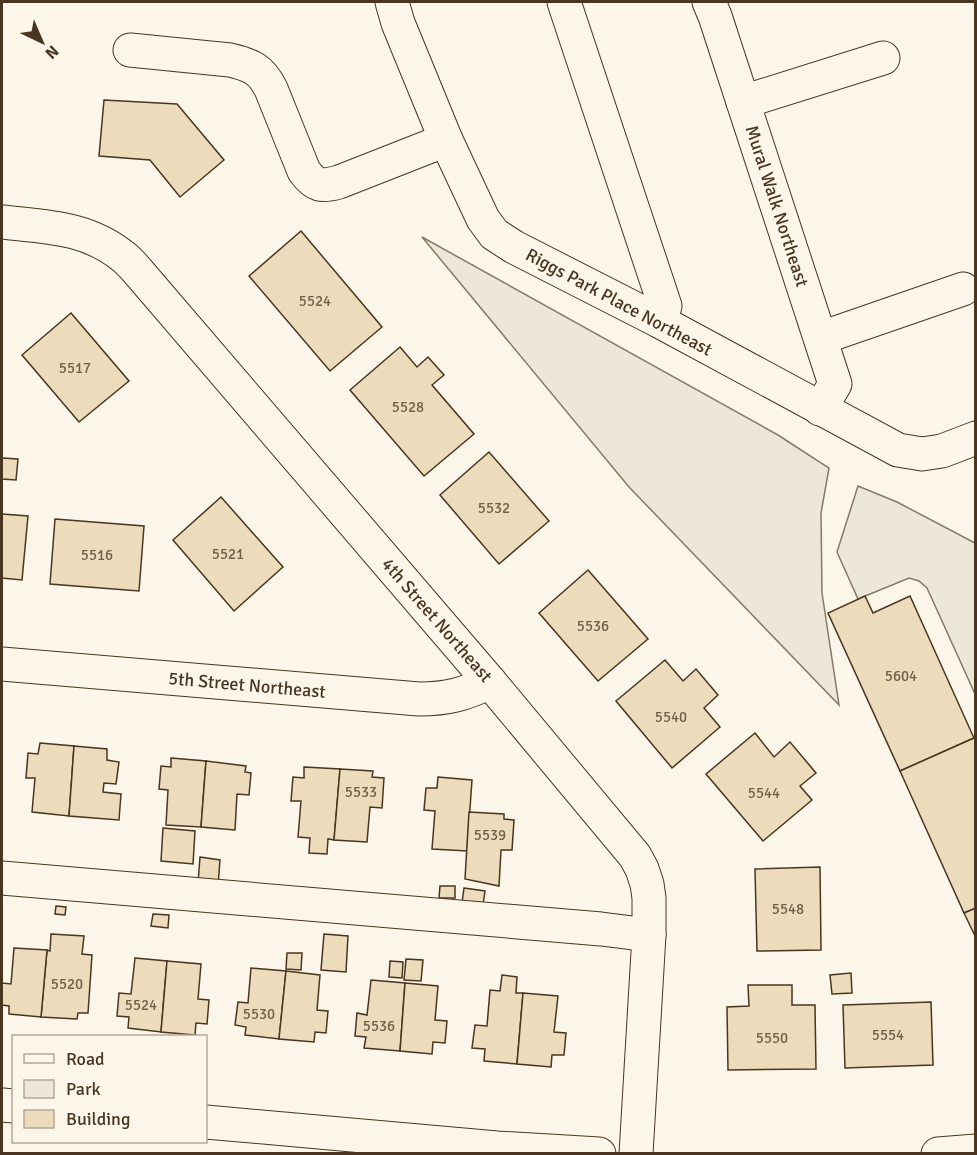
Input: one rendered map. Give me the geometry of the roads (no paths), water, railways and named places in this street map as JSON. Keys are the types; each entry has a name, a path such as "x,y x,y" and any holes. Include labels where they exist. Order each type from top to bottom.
{"street":[{"name":"Riggs Park Place Northeast","path":"392,2 398,23 446,140 483,219 494,234 514,247 659,321 897,450 922,454 942,451 975,438"},
{"path":"564,2 665,306 659,321"},
{"name":"Mural Walk Northeast","path":"709,2 835,384 820,409"},
{"path":"130,50 230,60 256,69 271,88 304,171 318,184 327,185 339,182 446,140"},
{"path":"743,102 883,58"},
{"name":"4th Street Northeast","path":"2,222 64,228 107,245 126,259 490,682 635,856 642,869 649,898 649,935 636,1154"},
{"path":"821,338 963,289"},
{"name":"5th Street Northeast","path":"2,664 419,699 467,693 490,682"},
{"path":"2,878 649,935"},
{"path":"207,1122 497,1148 599,1154"},
{"path":"938,1154 975,1151"}]}
